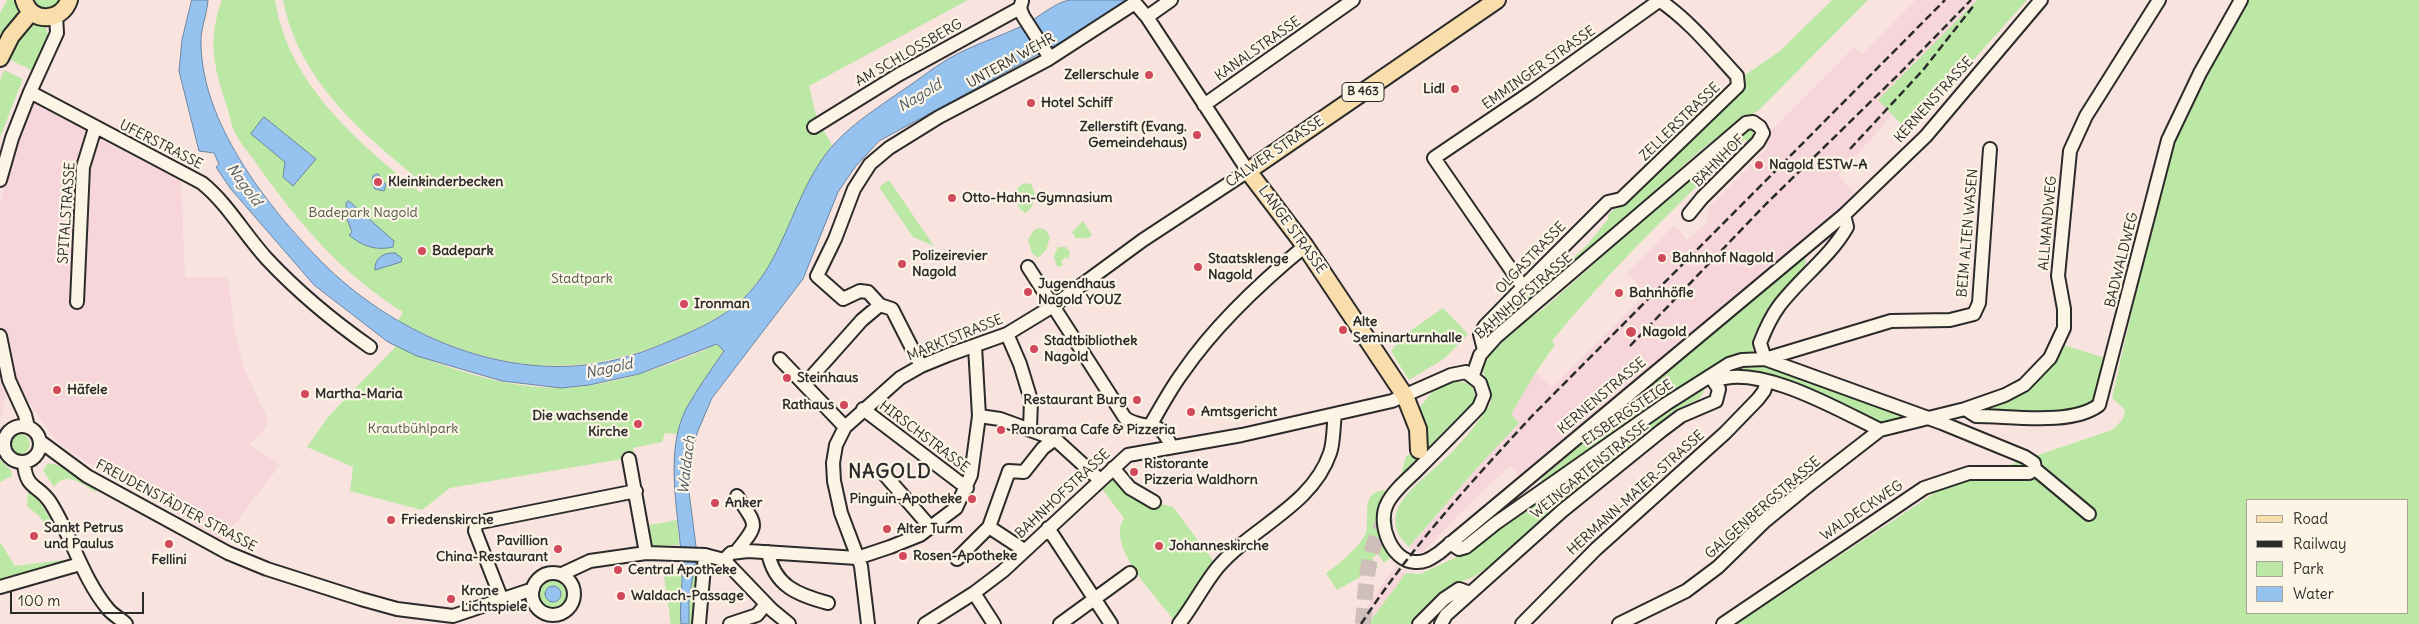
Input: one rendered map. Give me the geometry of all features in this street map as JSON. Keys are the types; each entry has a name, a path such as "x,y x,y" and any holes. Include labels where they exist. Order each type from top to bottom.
{"main road":[{"path":"0,58 27,6 42,18 56,16 62,12 69,0"},
{"name":"CALWER STRASSE","path":"1248,171 1498,0"},
{"name":"LANGE STRASSE","path":"1248,171 1305,246 1405,396 1418,429 1419,450"}],"street":[{"path":"1147,17 1171,0"},
{"name":"KANALSTRASSE","path":"1204,105 1353,0"},
{"name":"EMMINGER STRASSE","path":"1523,287 1434,158 1533,92 1659,0"},
{"name":"ZELLERSTRASSE","path":"1621,199 1732,93 1739,83 1737,76 1695,30 1670,7 1659,0"},
{"name":"KERNENSTRASSE","path":"1450,543 1844,215 1926,136 2041,0"},
{"name":"ALLMANDWEG","path":"1926,419 1965,409 2005,395 2024,385 2054,353 2064,328 2064,310 2058,276 2070,151 2086,116 2159,0"},
{"name":"BADWALDWEG","path":"1965,409 1976,416 2064,417 2089,412 2099,405 2168,140 2200,73 2241,0"},
{"name":"UNTERM WEHR","path":"880,305 868,292 860,291 843,299 817,276 835,239 854,188 870,164 889,148 939,117 1134,4 1147,17"},
{"path":"1022,8 1048,55"},
{"name":"AM SCHLOSSBERG","path":"814,126 898,76 1022,8"},
{"path":"0,180 12,138 30,92 57,33 56,16"},
{"name":"LANGE STRASSE","path":"1147,17 1248,171"},
{"name":"UFERSTRASSE","path":"30,92 202,183 218,196 238,225 294,285 332,320 370,347"},
{"name":"BAHNHOFSTRASSE","path":"925,624 974,593 1003,571 1128,455 1242,435 1335,415 1405,396 1451,375 1466,372 1473,376 1484,350 1496,337 1746,123 1753,122 1760,127"},
{"name":"BAHNHOF","path":"1689,214 1702,198 1758,142 1763,133 1760,127"},
{"name":"SPITALSTRASSE","path":"77,302 83,166 95,128"},
{"name":"BEIM ALTEN WASEN","path":"1765,359 1891,321 1950,320 1974,314 1979,303 1990,149"},
{"name":"CALWER STRASSE","path":"1053,306 1143,240 1248,171"},
{"name":"OLGASTRASSE","path":"1484,350 1480,334 1485,326 1608,202 1621,199"},
{"path":"1765,359 1760,343 1767,325 1779,306 1839,240 1847,227 1844,215"},
{"path":"1150,424 1183,372 1220,327 1274,272 1305,246"},
{"path":"1028,267 1126,418 1133,424 1150,424 1162,431 1171,446"},
{"path":"805,384 862,320 880,305 892,310 921,366"},
{"name":"MARKTSTRASSE","path":"868,624 861,566 841,513 834,481 833,463 836,445 845,427 900,378 921,366 1007,334 1053,306"},
{"path":"1007,334 1020,364 1031,400 1033,430"},
{"path":"0,336 9,380 25,415 28,427 36,433 41,442 37,455 24,463 13,461 3,453 4,442 17,400"},
{"path":"724,560 731,553 736,552 768,552 857,558 890,548 931,528 956,508 967,488 971,475 979,416 975,346"},
{"path":"780,359 845,427"},
{"name":"EISBERGSTEIGE","path":"1450,543 1459,549 1466,547 1512,512 1712,379 1729,364 1742,360 1765,359 2025,457 2034,463 2035,469 2089,514"},
{"path":"1450,543 1426,561 1414,562 1406,560 1397,553 1388,540 1384,521 1386,505 1399,489 1479,407 1484,395 1480,383 1473,376"},
{"name":"EISBERGSTEIGE","path":"1712,379 1740,376 1803,392 1880,430"},
{"name":"WEINGARTENSTRASSE","path":"1441,624 1446,615 1562,511 1660,431 1681,416 1716,401 1719,389 1712,379"},
{"name":"HERMANN-MAIER-STRASSE","path":"1522,624 1599,546 1725,433 1758,399 1767,382"},
{"name":"HIRSCHSTRASSE","path":"863,409 967,488"},
{"path":"1179,624 1218,567 1252,535 1288,508 1314,483 1331,453 1335,415"},
{"path":"979,416 1000,419 1055,439 1100,480"},
{"name":"GALGENBERGSTRASSE","path":"1620,624 1686,590 1718,567 1765,521 1880,430 1926,419"},
{"path":"6,435 28,427"},
{"path":"957,559 989,527 1009,471 1024,472 1043,448 1055,439"},
{"name":"FREUDENSTÄDTER STRASSE","path":"41,442 70,464 156,515 255,565 397,609 451,620 502,600 533,595"},
{"name":"FREUDENSTÄDTER STRASSE","path":"37,455 70,464"},
{"path":"629,459 646,553"},
{"path":"24,463 25,475 30,485 49,501 80,564 108,609 126,624"},
{"path":"1113,468 1130,488 1154,502"},
{"name":"WALDECKWEG","path":"1723,624 1924,488 1969,473 2029,473 2035,469"},
{"path":"885,475 931,528"},
{"path":"502,600 475,531 476,523 636,492"},
{"path":"736,552 754,530 754,523 737,496"},
{"path":"989,527 1024,550"},
{"path":"1048,528 1111,624"},
{"path":"768,552 770,565 777,578 806,596 828,603"},
{"path":"566,578 577,567 590,561 646,553 701,554 724,560 766,604 789,624"},
{"path":"700,624 701,554"},
{"path":"0,587 80,564"},
{"path":"1060,624 1095,600 1130,572"},
{"path":"546,574 566,578 574,587 574,600 562,619 550,619 537,607 533,595 535,583 546,574"},
{"path":"1419,624 1444,599 1459,589 1465,589 1470,593"},
{"path":"974,593 994,624"},
{"path":"730,624 756,615 766,604"}],"shaded area":[{"path":"1915,0 1977,0 1879,100 1893,115 1838,175 1857,196 1713,323 1520,477 1510,466 1459,514 1422,553 1409,548 1476,469 1519,423 1511,415 1536,372 1552,387 1647,294 1627,273 1674,225 1687,240 1706,223 1709,207 1767,148 1767,135 1854,47 1862,54"},
{"path":"31,97 109,144 181,180 185,277 228,278 234,328 244,368 268,420 264,431 249,445 280,465 222,540 82,459 56,441 23,394 5,398 0,419 0,206 8,168"},
{"path":"1396,564 1406,573 1368,624 1355,624"}],"green space":[{"path":"7,0 20,0 16,16 0,41 0,13"},
{"path":"29,0 64,0 60,7 40,12"},
{"path":"222,0 275,0 282,30 294,59 310,85 329,109 373,154 421,193 426,185 358,126 319,81 303,56 291,29 283,0 968,0 809,86 817,119 832,145 812,179 767,268 748,293 730,309 700,327 641,351 605,361 571,365 536,365 503,360 468,351 398,321 403,312 361,282 323,247 306,228 240,142 234,130 219,79 214,54 217,14"},
{"path":"1832,0 1868,0 1759,110 1735,124 1702,149 1489,337 1487,336 1533,283 1541,289 1588,244 1608,219 1608,215 1723,108 1742,77 1780,51"},
{"path":"1977,0 2027,0 1909,132 1878,100"},
{"path":"2247,0 2419,0 2419,624 1736,624 1944,487 2112,430 2123,419 2125,410 2112,398 2158,196 2171,151"},
{"path":"39,22 46,28 48,35 46,44 33,71 5,57 15,41 28,26"},
{"path":"4,70 23,79 0,137 0,80"},
{"path":"1749,129 1753,131 1753,139 1749,144 1745,139 1621,262 1552,341 1555,345 1536,372 1511,414 1519,423 1476,469 1409,547 1400,536 1395,524 1399,506 1411,490 1461,442 1491,403 1484,373 1485,364 1497,346 1543,309"},
{"path":"889,180 934,246 913,237 879,187"},
{"path":"1023,183 1031,184 1034,192 1033,204 1025,213 1015,200 1017,189"},
{"path":"1083,221 1092,235 1088,238 1076,238 1072,232"},
{"path":"1039,228 1046,230 1050,237 1046,250 1038,258 1032,253 1028,240 1034,230"},
{"path":"1058,247 1066,247 1070,252 1068,260 1066,257 1061,261 1063,265 1060,267 1056,265 1054,256"},
{"path":"1805,257 1806,265 1779,295 1761,321 1755,334 1753,347 1756,357 1767,368 1913,419 1879,425 1735,371 1721,360 1695,377 1705,390 1699,399 1675,410 1633,443 1503,555 1474,577 1456,583 1439,595 1410,624 1368,624 1406,573 1420,574 1472,550 1521,511 1543,477"},
{"path":"1443,308 1468,334 1445,358 1409,380 1391,351 1403,336"},
{"name":"Krautbühlpark","path":"718,344 724,351 686,410 678,434 665,433 662,442 633,448 634,457 450,488 422,510 350,491 353,467 307,447 328,417 396,346 477,376 520,385 561,388 601,383 641,374"},
{"path":"2061,344 2108,359 2098,396 2090,407 2078,413 1994,412 1978,409 2017,394"},
{"path":"1452,381 1466,383 1473,389 1474,398 1470,411 1399,482 1406,456 1427,446 1425,425 1419,408 1434,390"},
{"path":"20,434 27,437 30,444 27,451 20,454 13,451 10,444 13,437"},
{"path":"0,460 11,470 12,476 0,482"},
{"path":"48,463 57,465 97,488 95,492 79,482 69,479 64,479 54,487 43,470"},
{"path":"1113,468 1154,502 1173,507 1218,567 1177,624 1141,579 1125,553 1120,529 1124,518 1100,486"},
{"path":"1384,490 1387,492 1379,509 1377,525 1382,541 1391,557 1384,563 1378,554 1372,558 1378,567 1337,590 1326,573 1342,561 1364,537 1369,500 1376,492"},
{"path":"28,492 38,499 57,530 50,532 39,516 27,506"},
{"path":"677,520 679,545 653,546 649,525"},
{"path":"0,542 15,566 63,560 65,563 0,580"},
{"path":"693,566 697,566 693,615 695,624 689,624 689,598"},
{"path":"682,567 681,624 671,624 663,569"},
{"path":"553,579 564,583 568,594 564,605 553,609 542,605 538,594 542,583"}],"water":[{"name":"Waldach","path":"192,0 208,0 201,39 204,73 212,102 224,131 257,185 315,255 342,281 372,304 404,324 438,341 474,354 511,362 548,366 586,365 630,356 682,336 719,317 744,298 768,268 819,164 836,142 856,124 948,59 966,49 1024,25 1058,4 1069,0 1127,0 1063,41 879,141 855,167 838,192 803,279 712,398 697,433 692,458 689,492 697,554 689,598 689,624 681,624 682,567 675,487 675,446 679,427 686,409 724,351 717,344 639,374 589,385 561,388 502,381 417,356 388,342 314,285 230,188 216,167 219,164 214,153 199,151 179,71 182,40"},
{"path":"264,117 316,159 293,186 283,177 285,162 251,134"},
{"name":"Kleinkinderbecken","path":"378,174 386,185 384,191 375,189 372,183 373,176"},
{"path":"349,201 394,241 393,247 370,247 349,235 352,232 347,219 346,203"},
{"path":"395,253 402,258 401,262 375,270 376,263 380,257"},
{"path":"553,586 561,594 553,602 545,594"}],"tunnel":[{"path":"1363,624 1367,579 1372,552 1390,510"}],"railway":[{"path":"1361,624 1421,543 1464,491 1532,416 1945,0"},
{"path":"1630,346 1766,204 1900,73 1971,0"},
{"path":"1850,149 1923,70 1975,4"}],"place":[{"name":"Zellerschule","path":"1149,75"},
{"name":"Lidl","path":"1455,89"},
{"name":"Hotel Schiff","path":"1031,103"},
{"name":"Zellerstift (Evang. Gemeindehaus)","path":"1197,135"},
{"name":"Nagold ESTW-A","path":"1759,165"},
{"name":"Kleinkinderbecken","path":"378,182"},
{"name":"Otto-Hahn-Gymnasium","path":"952,198"},
{"name":"Badepark","path":"422,251"},
{"name":"Bahnhof Nagold","path":"1662,258"},
{"name":"Polizeirevier Nagold","path":"902,264"},
{"name":"Staatsklenge Nagold","path":"1198,267"},
{"name":"Jugendhaus Nagold YOUZ","path":"1028,292"},
{"name":"Bahnhöfle","path":"1619,293"},
{"name":"Ironman","path":"684,304"},
{"name":"Alte Seminarturnhalle","path":"1343,330"},
{"name":"Nagold","path":"1631,332"},
{"name":"Stadtbibliothek Nagold","path":"1034,349"},
{"name":"Steinhaus","path":"787,378"},
{"name":"Häfele","path":"57,390"},
{"name":"Martha-Maria","path":"305,394"},
{"name":"Restaurant Burg","path":"1137,400"},
{"name":"Rathaus","path":"844,405"},
{"name":"Amtsgericht","path":"1191,412"},
{"name":"Die wachsende Kirche","path":"638,424"},
{"name":"Panorama Cafe & Pizzeria","path":"1001,430"},
{"name":"Ristorante Pizzeria Waldhorn","path":"1134,472"},
{"name":"Pinguin-Apotheke","path":"972,499"},
{"name":"Anker","path":"715,503"},
{"name":"Friedenskirche","path":"391,520"},
{"name":"Alter Turm","path":"887,529"},
{"name":"Sankt Petrus und Paulus","path":"34,536"},
{"name":"Fellini","path":"169,544"},
{"name":"Johanneskirche","path":"1159,546"},
{"name":"Pavillion China-Restaurant","path":"558,549"},
{"name":"Rosen-Apotheke","path":"903,556"},
{"name":"Central Apotheke","path":"618,570"},
{"name":"Waldach-Passage","path":"621,596"},
{"name":"Krone Lichtspiele","path":"451,599"}],"district":[{"name":"NAGOLD","path":"890,473"}],"park label":[{"name":"Badepark Nagold","path":"363,213"},
{"name":"Stadtpark","path":"582,279"}]}
